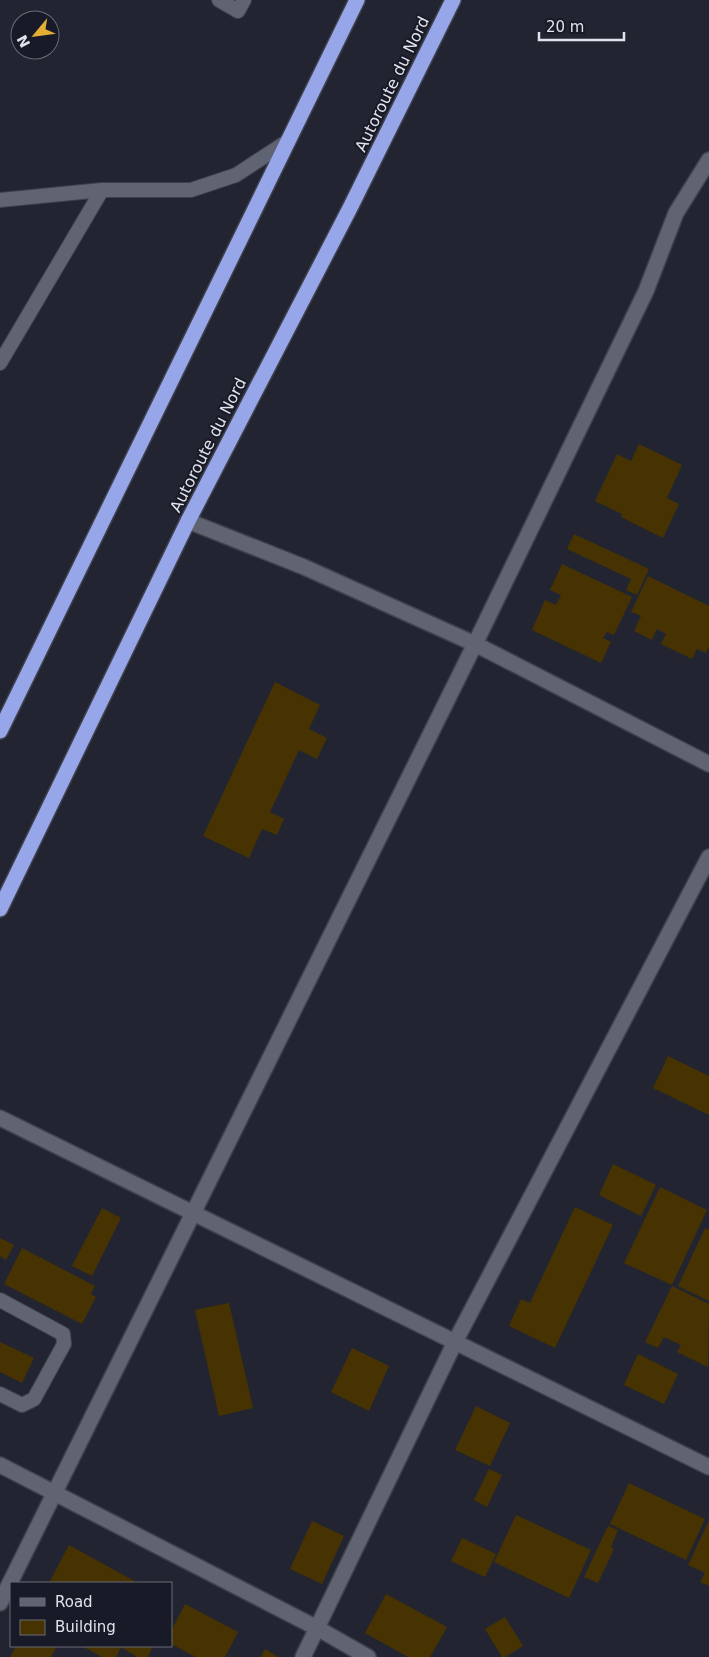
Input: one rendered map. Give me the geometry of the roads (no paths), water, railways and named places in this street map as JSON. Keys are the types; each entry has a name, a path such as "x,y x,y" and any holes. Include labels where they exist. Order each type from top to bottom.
{"highway":[{"path":"0,731 357,0"},
{"name":"Autoroute du Nord","path":"0,908 188,521 350,208 453,0"}],"street":[{"path":"10,1582 476,644 646,291 676,213 709,160"},
{"path":"188,521 304,567 476,644 709,764"},
{"path":"303,1657 455,1342 709,857"},
{"path":"0,1118 709,1467"},
{"path":"0,1465 317,1628 368,1657"},
{"path":"0,1603 10,1583"}],"lane":[{"path":"219,0 238,11 244,0"},
{"path":"0,200 102,190 191,190 236,175 288,141"},
{"path":"0,363 102,190"},
{"path":"0,1300 63,1334 64,1344 34,1399 22,1405 0,1394"}]}
